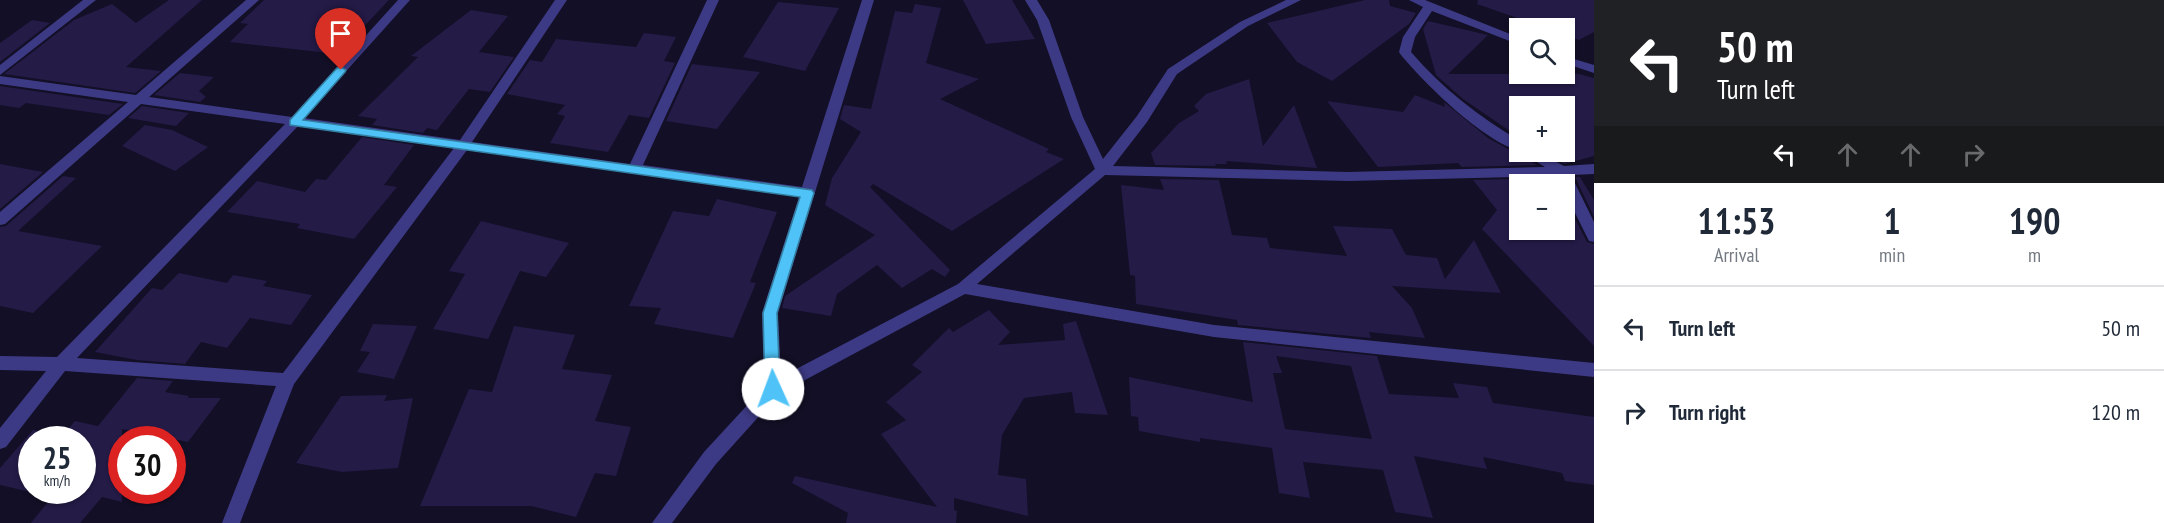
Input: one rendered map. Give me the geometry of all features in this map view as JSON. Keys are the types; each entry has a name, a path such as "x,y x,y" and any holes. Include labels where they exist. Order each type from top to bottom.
{"street":[{"path":"0,71 90,0"},
{"path":"0,220 253,0"},
{"path":"0,441 61,364 294,122 404,0"},
{"path":"231,523 287,380 462,147 561,0"},
{"path":"634,169 713,0"},
{"path":"773,389 770,313 868,0"},
{"path":"1031,0 1043,20 1077,117 1102,170"},
{"path":"661,523 710,458 773,389 963,288 1102,170 1142,119 1172,72 1244,24 1295,0"},
{"path":"1415,0 1509,38"},
{"path":"1430,6 1409,37 1405,52 1422,74 1455,101 1509,139"},
{"path":"1575,62 1594,69"},
{"path":"0,80 462,147 807,193"},
{"path":"1546,162 1562,171 1594,237"},
{"path":"1102,170 1236,176 1354,176 1594,169"},
{"path":"963,288 1214,331 1594,370"},
{"path":"0,363 61,364 287,380"}],"building":[{"path":"169,0 202,0 126,67 161,71 135,93 4,74 74,20 112,4 136,23"},
{"path":"264,0 389,0 338,54 230,42 248,24 240,23"},
{"path":"963,0 1012,0 1035,39 986,44"},
{"path":"1365,0 1389,0 1390,6 1416,13 1409,24 1332,81 1297,62 1267,23"},
{"path":"1478,0 1594,0 1594,32 1579,40 1575,39 1575,18 1517,18 1477,4"},
{"path":"778,2 839,8 805,71 743,57"},
{"path":"915,4 941,8 926,63 979,79 940,99 1049,149 1046,152 1064,159 952,231 873,184 870,187 950,270 945,277 932,269 902,288 877,265 837,294 831,316 782,308 785,296 875,235 825,205 832,178 861,132 840,119 844,105 871,109 895,11 912,13"},
{"path":"471,10 508,16 479,52 514,57 490,92 469,89 437,130 427,128 423,133 372,125 377,119 358,116 418,57 411,56"},
{"path":"32,20 50,23 0,62 0,43"},
{"path":"1428,21 1488,35 1448,74 1509,74 1509,84 1575,84 1575,74 1594,78 1594,156 1575,161 1575,96 1509,96 1509,130 1463,99 1436,75 1423,29"},
{"path":"644,33 676,37 664,61 675,63 649,118 629,115 608,152 550,143 565,116 557,114 565,105 507,94 530,60 542,62 556,39 636,47"},
{"path":"692,64 760,72 717,129 666,121"},
{"path":"180,73 214,77 199,91 206,97 200,102 154,95"},
{"path":"1249,79 1263,146 1294,105 1317,168 1226,161 1227,164 1215,164 1216,166 1155,165 1151,153 1179,123 1199,111 1194,106 1206,94"},
{"path":"0,86 123,104 109,115 26,103 19,108 0,105"},
{"path":"1415,95 1445,107 1444,102 1488,138 1509,150 1509,162 1532,162 1537,165 1462,167 1458,163 1378,167 1327,101 1403,112"},
{"path":"142,106 189,113 176,126 128,118"},
{"path":"145,125 172,130 208,147 175,171 122,146"},
{"path":"362,137 414,145 384,185 397,187 354,239 297,228 300,224 227,212 257,181 305,192 316,179 326,180"},
{"path":"0,164 43,172 0,209"},
{"path":"63,176 76,178 18,231 102,246 33,313 0,306 0,227 6,226"},
{"path":"1575,177 1580,177 1594,200 1594,217"},
{"path":"1160,179 1219,180 1232,235 1267,238 1270,248 1347,256 1333,226 1392,229 1406,255 1437,258 1445,279 1474,240 1501,293 1392,286 1412,308 1425,338 1369,332 1371,338 1238,325 1237,320 1136,304 1135,276 1130,275 1121,185 1164,190"},
{"path":"1509,179 1509,240 1575,240 1575,219 1587,242 1594,244 1594,346 1482,229 1497,210 1473,180"},
{"path":"717,199 777,212 750,282 756,283 733,338 654,324 661,308 629,306 673,211 709,216"},
{"path":"481,221 569,243 546,277 520,271 488,339 433,329 465,274 449,271"},
{"path":"179,273 227,283 233,275 267,281 263,286 312,295 291,325 250,318 227,348 201,342 185,364 137,360 95,352 152,288 162,290"},
{"path":"989,310 1010,332 998,345 1065,340 1063,324 1076,321 1108,415 1075,413 1072,392 1024,398 1002,435 998,475 1026,479 1028,516 954,498 954,510 957,511 956,523 846,523 848,513 792,483 795,476 937,507 881,434 906,420 886,402 922,372 912,365 949,328 953,332"},
{"path":"373,324 417,326 394,379 357,372 370,352 360,351"},
{"path":"514,326 575,335 562,369 612,375 595,421 631,427 616,476 595,473 576,517 531,506 420,506 469,389 492,392"},
{"path":"1243,342 1377,356 1389,394 1459,398 1453,383 1487,387 1493,403 1594,417 1594,485 1565,481 1562,473 1483,457 1487,469 1414,456 1433,518 1395,512 1383,470 1303,462 1310,498 1279,493 1272,448 1200,438 1200,442 1139,431 1138,417 1131,416 1129,377 1253,402","holes":["1276,356 1351,366 1372,439 1285,429 1273,373 1282,373"]},
{"path":"137,378 173,381 165,392 189,396 188,398 221,398 188,442 186,442 186,426 108,426 108,498 102,497 80,523 31,523 46,504 96,504 96,426 71,426 75,421 98,426"},
{"path":"387,395 384,401 413,398 398,468 342,472 296,463 341,396"},
{"path":"18,447 18,489 0,485 0,468"}],"route":[{"path":"341,70 294,122 807,193 770,313 773,389"}]}
